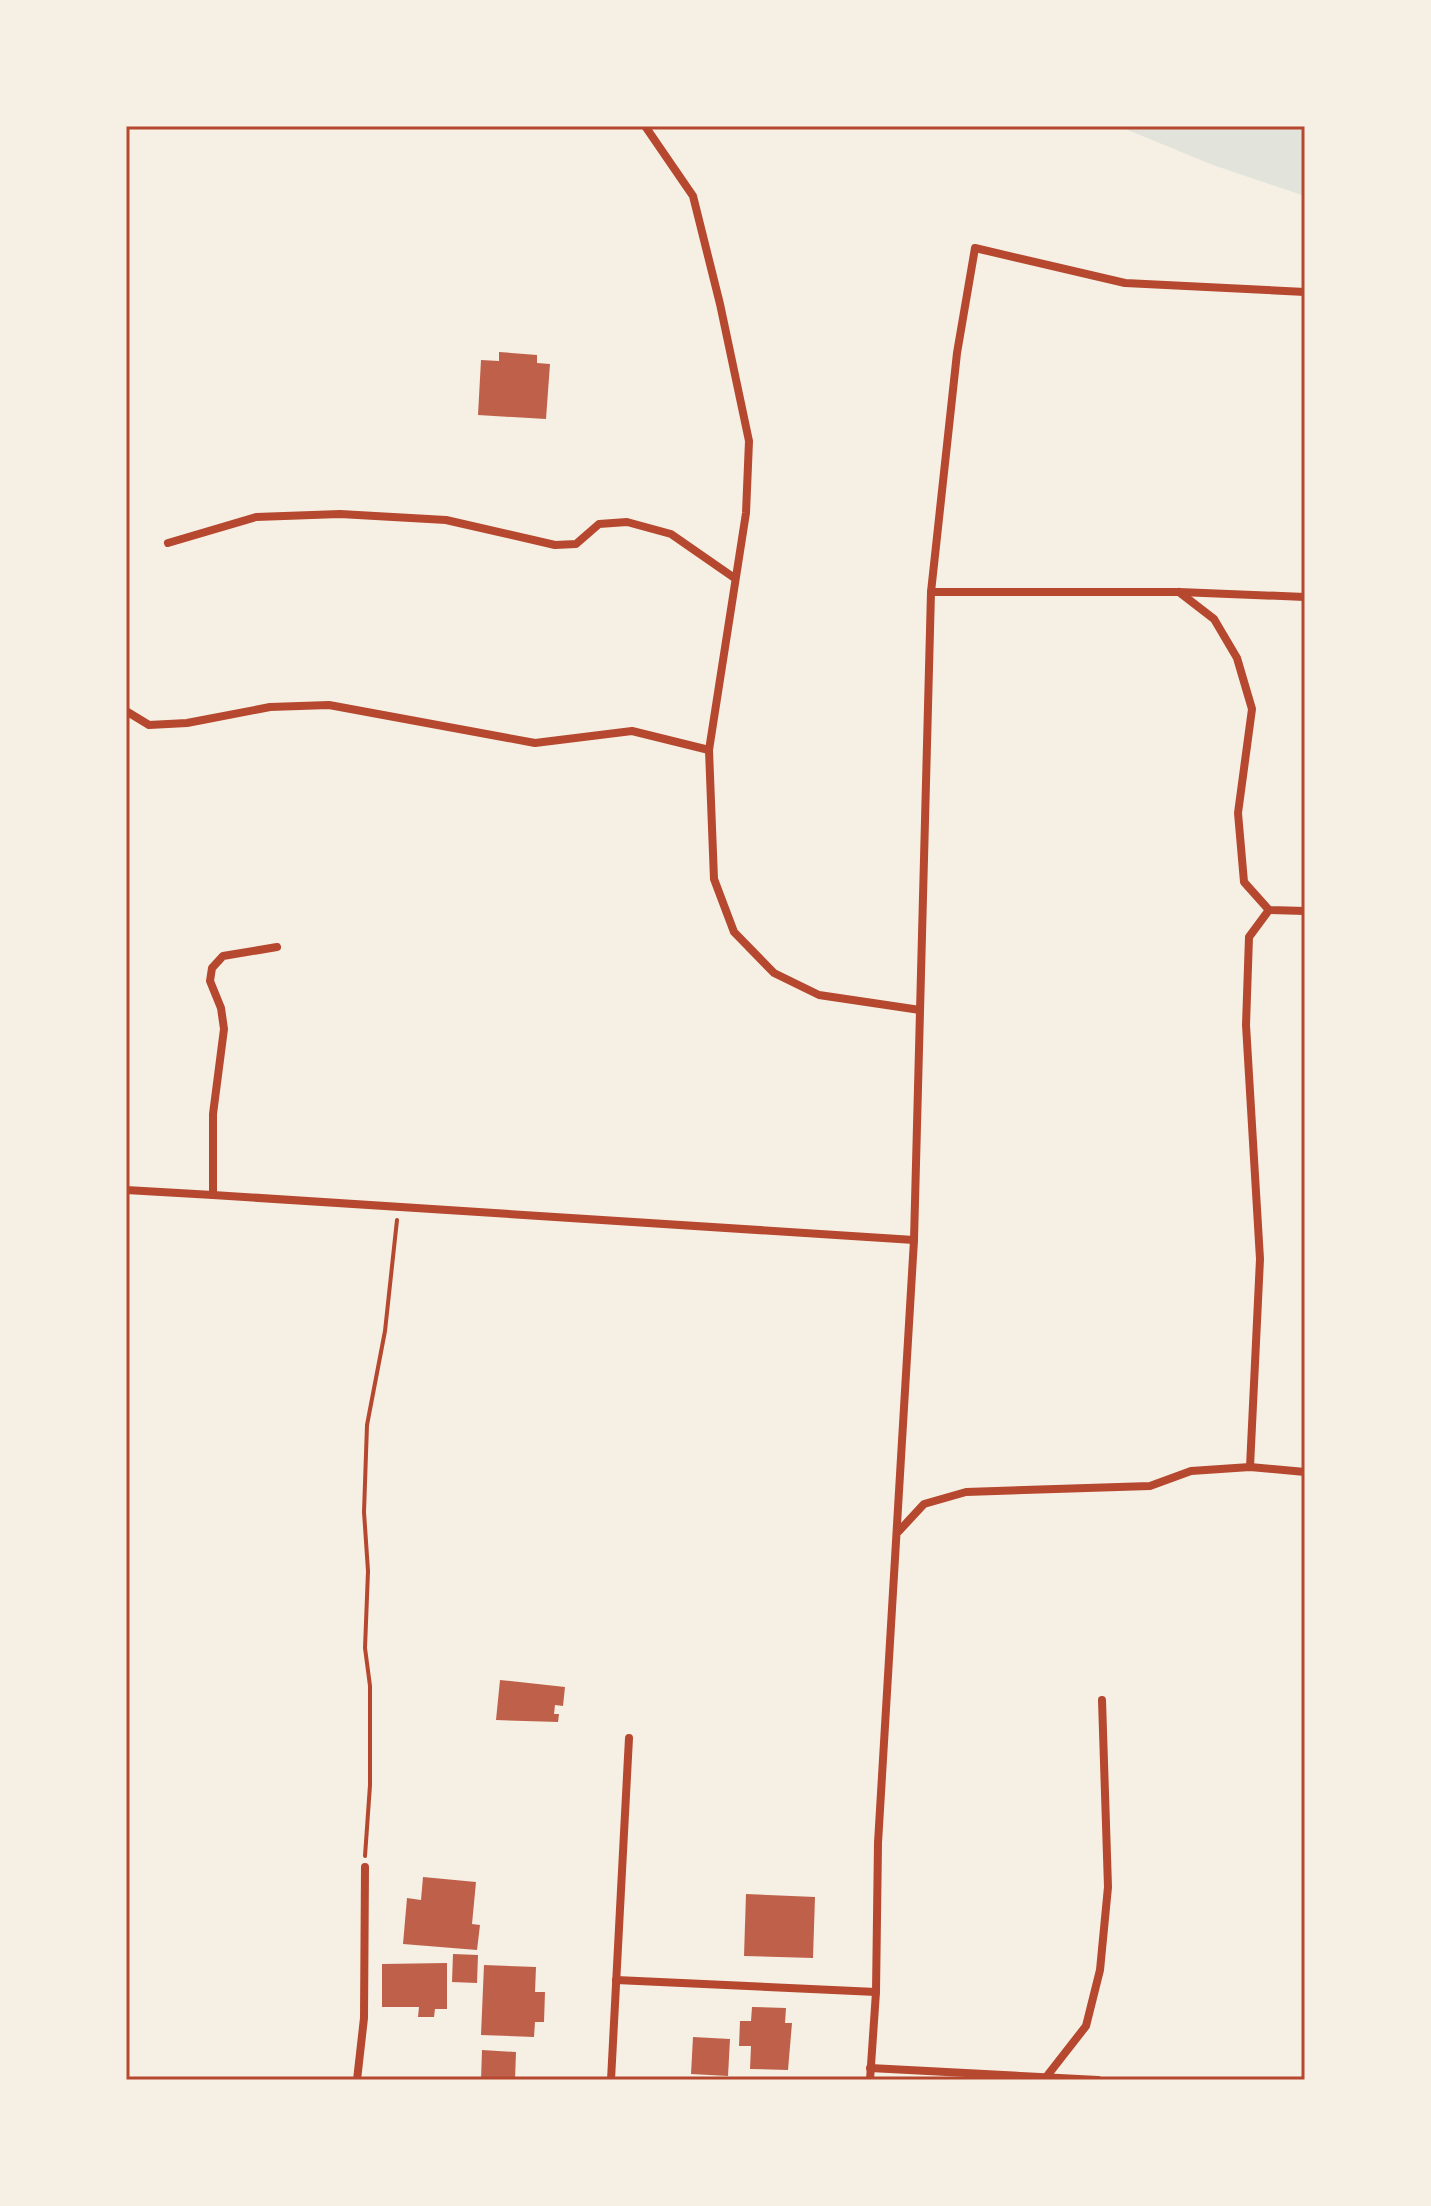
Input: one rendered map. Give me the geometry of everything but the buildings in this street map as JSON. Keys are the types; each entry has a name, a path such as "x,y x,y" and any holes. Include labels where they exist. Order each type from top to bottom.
{"street":[{"path":"645,126 693,196 749,441 746,513 733,577 709,750 714,879 734,932 774,973 819,995 920,1010"},
{"path":"870,2080 876,1992 878,1843 914,1240 931,592 957,353 975,248 1125,283 1305,292"},
{"path":"168,543 256,517 340,514 446,520 555,545 576,544 599,524 627,522 671,534 733,577"},
{"path":"931,592 1179,592 1305,597"},
{"path":"1179,592 1214,619 1237,658 1252,709 1238,813 1244,882 1269,910 1305,911"},
{"path":"126,711 149,725 187,723 270,707 329,705 535,743 632,731 709,750"},
{"path":"1250,1467 1260,1259 1246,1025 1249,937 1269,910"},
{"path":"213,1195 213,1114 224,1029 221,1008 210,981 212,968 223,956 277,947"},
{"path":"126,1190 914,1240"},
{"path":"898,1531 924,1504 966,1492 1150,1486 1191,1471 1250,1467 1305,1472"},
{"path":"1047,2076 1086,2026 1100,1970 1108,1887 1102,1700"},
{"path":"611,2080 629,1738"},
{"path":"357,2080 364,2018 365,1867"},
{"path":"616,1980 876,1992"},
{"path":"870,2068 1098,2080"}],"path":[{"path":"365,1867 370,1785 370,1686 365,1648 367,1425 385,1331 398,1205"}],"shaded area":[{"path":"1118,126 1305,126 1305,196 1213,165"}]}
